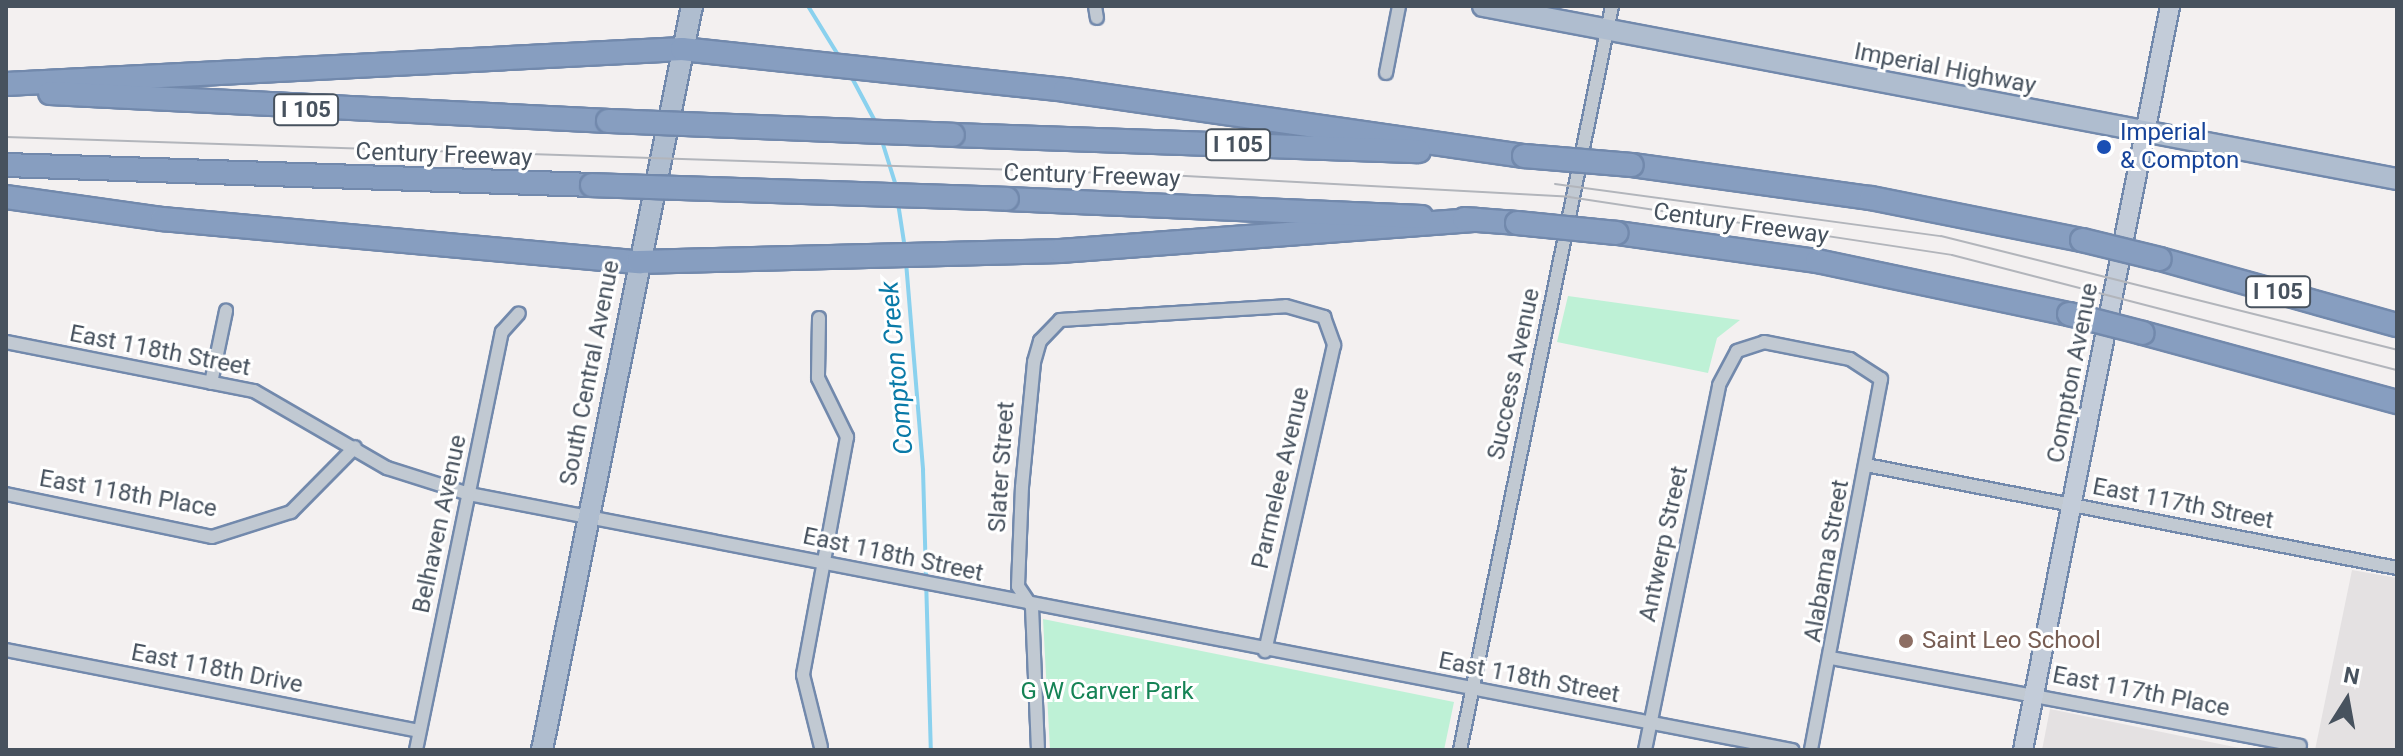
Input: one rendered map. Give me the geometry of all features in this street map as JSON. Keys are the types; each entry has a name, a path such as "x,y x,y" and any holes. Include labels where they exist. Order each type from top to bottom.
{"highway":[{"path":"6,87 682,49 921,75 1524,156"},
{"name":"Century Freeway","path":"6,87 207,106 1524,156 1632,165 1871,198 2082,240 2397,325"},
{"name":"Century Freeway","path":"6,165 1007,199 1517,223 1617,233 1817,261 2069,314 2390,401"},
{"path":"6,197 162,219 639,262 962,253 1388,231 1477,220"}],"main road":[{"name":"South Central Avenue","path":"542,750 692,6"},
{"name":"Imperial Highway","path":"1483,6 2146,135 2397,179"},
{"name":"Compton Avenue","path":"2023,750 2170,6"}],"street":[{"path":"1386,73 1399,6"},
{"name":"Success Avenue","path":"1460,750 1612,6"},
{"name":"Slater Street","path":"1038,750 1032,607 1018,586 1023,474 1034,362 1047,330 1075,315 1286,306 1324,317"},
{"path":"211,383 226,311"},
{"name":"Belhaven Avenue","path":"416,750 502,332 519,313"},
{"name":"Parmelee Avenue","path":"1265,651 1334,345 1324,317"},
{"path":"819,318 818,378 847,437 803,675 821,747"},
{"name":"East 118th Street","path":"6,342 254,391 387,468 469,494 901,578 1032,607 1792,750"},
{"name":"Antwerp Street","path":"1645,750 1719,385 1737,351 1764,342 1862,363 1881,379"},
{"name":"Alabama Street","path":"1811,750 1831,658 1881,379"},
{"name":"East 118th Place","path":"6,494 212,537 291,512 355,447"},
{"name":"East 117th Street","path":"1866,465 2397,568"},
{"name":"East 118th Drive","path":"6,650 419,731"},
{"name":"East 117th Place","path":"1831,658 2300,746"}],"shaded area":[{"path":"2352,570 2397,578 2397,750 2315,750"},
{"path":"2050,709 2249,750 2042,750"}],"green space":[{"path":"1568,296 1740,320 1717,338 1708,373 1557,342"},
{"name":"G W Carver Park","path":"1043,619 1454,702 1444,750 1050,750"}],"waterway":[{"name":"Compton Creek","path":"808,6 840,58"},
{"name":"Compton Creek","path":"851,76 877,125"},
{"name":"Compton Creek","path":"882,141 896,186"},
{"name":"Compton Creek","path":"898,203 905,249"},
{"name":"Compton Creek","path":"906,262 923,470 931,750"}],"tram line":[{"path":"6,137 1168,175 1569,197 1952,255 2397,370"},
{"path":"1555,184 1941,236 2397,350"}],"place":[{"name":"Imperial & Compton","path":"2104,147"},
{"name":"Saint Leo School","path":"1906,641"}]}
